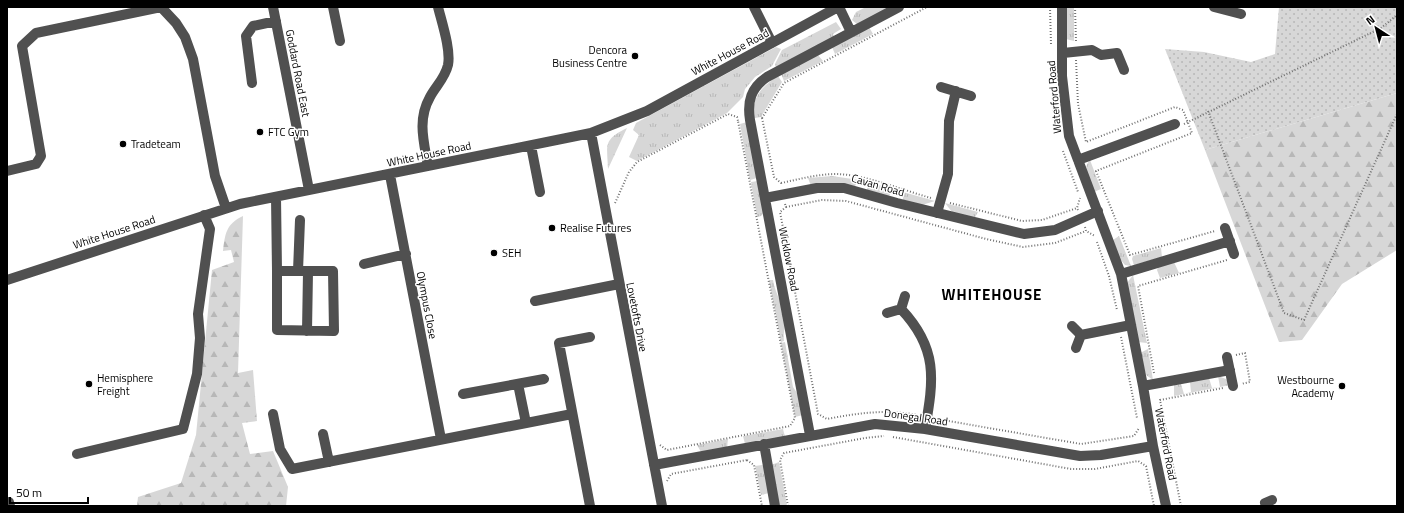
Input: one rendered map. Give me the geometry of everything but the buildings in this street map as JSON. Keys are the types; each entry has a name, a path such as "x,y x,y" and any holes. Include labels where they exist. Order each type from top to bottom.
{"street":[{"path":"7,172 36,164 41,156 22,46 36,32 161,7 185,37 193,59 215,176 226,208"},
{"name":"Goddard Road East","path":"274,7 309,190"},
{"path":"333,7 340,41"},
{"path":"428,166 421,124 422,115 430,96 444,75 448,64 448,52 438,7"},
{"path":"754,7 772,43"},
{"name":"White House Road","path":"7,280 226,208 276,196 591,133 647,111 839,7 851,32"},
{"path":"851,32 899,7"},
{"name":"Waterford Road","path":"1062,7 1062,76 1069,136 1121,274 1153,446 1166,506"},
{"path":"1214,7 1241,14"},
{"path":"252,83 246,36 253,26 276,21"},
{"name":"Wicklow Road","path":"810,435 750,120 749,102 755,88 767,77 851,32"},
{"path":"1063,53 1092,50 1101,55 1117,53 1124,70"},
{"path":"941,87 971,96"},
{"path":"937,212 948,174 949,121 956,92"},
{"path":"1078,160 1175,124"},
{"name":"Lovetofts Drive","path":"591,133 662,506"},
{"path":"531,146 540,192"},
{"name":"Olympus Close","path":"390,174 441,439"},
{"name":"Cavan Road","path":"765,198 824,187 844,188 1024,234 1055,230 1098,211"},
{"path":"276,196 277,330 334,331 333,271 277,271"},
{"path":"77,454 184,429 197,374 200,338 198,314 210,229 204,215"},
{"path":"300,220 307,331"},
{"path":"1225,228 1234,254"},
{"path":"1121,274 1230,241"},
{"path":"364,264 406,254"},
{"path":"535,301 619,284"},
{"path":"901,309 905,296"},
{"path":"887,313 901,309"},
{"path":"901,309 921,336 929,356 932,384 925,429"},
{"path":"1081,335 1131,325"},
{"path":"1072,326 1081,335"},
{"path":"1076,348 1081,335"},
{"path":"590,337 559,343 590,506"},
{"path":"1227,357 1233,386"},
{"path":"1143,386 1230,370"},
{"path":"463,394 544,379"},
{"path":"518,384 526,423"},
{"path":"273,414 280,449 292,469 572,414"},
{"name":"Donegal Road","path":"654,465 875,424 925,429 1080,456 1101,455 1153,446"},
{"path":"323,434 329,462"},
{"path":"764,444 775,506"}],"path":[{"path":"922,416 881,411 859,413 827,419 818,414 781,214 786,207 782,182 774,177 762,118 784,83 927,7"},
{"path":"1050,7 1051,52"},
{"path":"1175,124 1188,123 1208,111 1233,101 1381,28 1397,15"},
{"path":"1052,81 1053,106 1057,130"},
{"path":"1208,111 1284,313 1304,320 1397,114"},
{"path":"605,211 615,210 618,194 629,172 637,162 728,114 737,117 795,418 790,426 668,450 659,444"},
{"path":"738,121 762,118"},
{"path":"1062,149 1081,199 1077,208 1086,231 1094,235 1109,276 1118,316"},
{"path":"932,418 1081,444 1134,436 1139,428 1121,334"},
{"path":"788,506 780,460 784,453 878,436 901,438 1071,469 1095,469 1138,461 1146,466 1154,506"},
{"path":"667,482 671,474 747,460 754,465 762,506"}],"green space":[{"path":"866,7 891,7 858,25 852,20 856,12"},
{"path":"1067,7 1074,7 1074,41 1066,39"},
{"path":"1279,7 1397,7 1397,93 1205,150 1165,49 1204,52 1251,62 1275,54"},
{"path":"836,22 841,29 833,34 834,37 776,67 775,64 782,50"},
{"path":"869,27 873,34 835,54 832,47"},
{"path":"776,47 781,49 772,66 755,77 745,89 743,97 727,113 637,161 629,157 639,135 633,130 636,123"},
{"path":"818,55 823,61 784,81 781,74"},
{"path":"778,76 782,82 761,117 753,117 754,104 759,93 767,84"},
{"path":"1397,93 1397,250 1342,284 1302,340 1279,342 1205,150"},
{"path":"747,122 757,178 750,180 740,124"},
{"path":"627,128 608,169 608,144 614,136"},
{"path":"1090,160 1101,189 1094,192 1086,167"},
{"path":"832,176 859,180 855,186 811,186 808,178"},
{"path":"758,181 764,212 761,216 757,217 751,182"},
{"path":"868,182 893,189 889,196 867,190"},
{"path":"903,192 935,201 922,205 903,200"},
{"path":"945,203 978,212 974,219 952,212"},
{"path":"243,216 238,373 253,370 257,421 242,423 250,454 273,451 288,487 286,506 137,506 138,497 181,483 196,435 212,270 234,262 231,250 223,251 225,239 227,230 233,222"},
{"path":"1119,236 1131,266 1125,265 1120,259 1113,240"},
{"path":"1161,248 1162,257 1134,265 1132,259 1133,256"},
{"path":"1174,262 1179,273 1160,278 1157,270 1158,267"},
{"path":"1133,275 1147,343 1138,342 1127,283"},
{"path":"769,280 773,280 785,316 784,341 781,342"},
{"path":"785,342 793,387 799,396 803,415 795,417 781,343"},
{"path":"1148,349 1153,380 1146,375 1140,353"},
{"path":"1218,376 1226,379 1230,385 1220,387"},
{"path":"1209,378 1212,388 1220,387 1174,396 1174,385 1181,384 1184,394 1191,392 1190,382"},
{"path":"783,429 785,437 745,444 743,436"},
{"path":"728,439 727,447 701,452 697,445"},
{"path":"779,462 787,506 779,506 771,465"},
{"path":"755,466 764,466 769,493 761,495"}],"place":[{"name":"Dencora Business Centre","path":"635,56"},
{"name":"FTC Gym","path":"260,132"},
{"name":"Tradeteam","path":"123,144"},
{"name":"Realise Futures","path":"552,228"},
{"name":"SEH","path":"494,253"},
{"name":"Hemisphere Freight","path":"89,384"},
{"name":"Westbourne Academy","path":"1342,386"}],"district":[{"name":"WHITEHOUSE","path":"992,295"}]}
